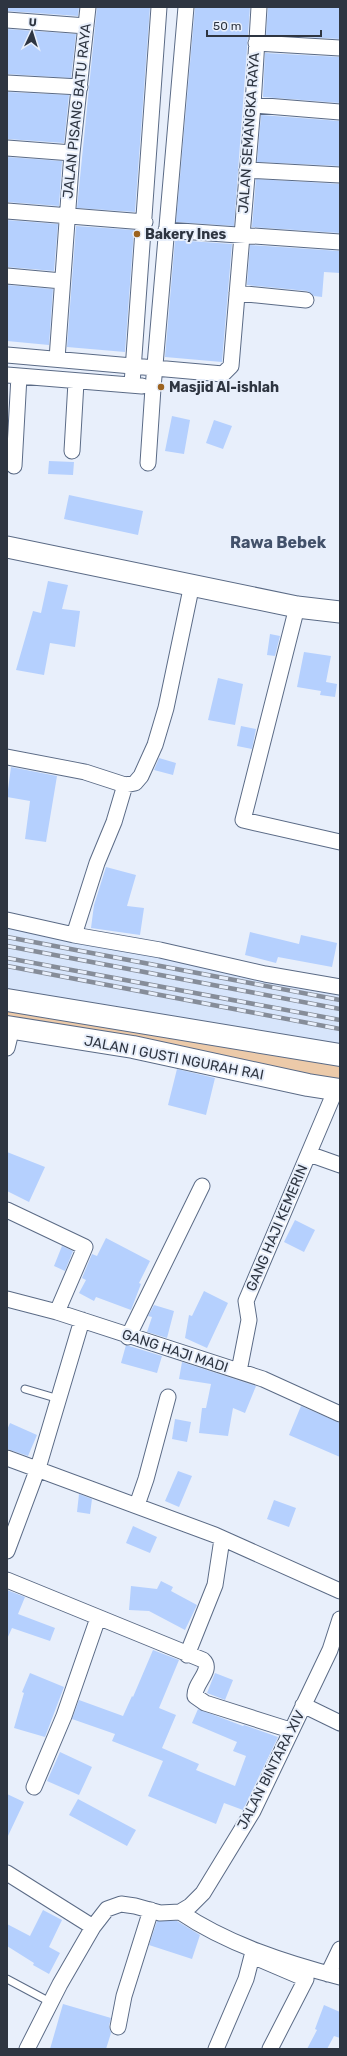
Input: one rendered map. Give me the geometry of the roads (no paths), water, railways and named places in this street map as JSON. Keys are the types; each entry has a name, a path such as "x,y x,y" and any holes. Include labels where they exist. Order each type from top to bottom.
{"main road":[{"name":"JALAN I GUSTI NGURAH RAI","path":"7,1000 340,1055"},
{"name":"JALAN I GUSTI NGURAH RAI","path":"9,1034 133,1047 308,1085 339,1088"}],"street":[{"name":"JALAN PISANG BATU RAYA","path":"58,359 62,281 72,153 88,7"},
{"path":"132,384 145,222 159,7"},
{"path":"148,462 166,230 186,7"},
{"name":"JALAN SEMANGKA RAYA","path":"155,368 223,374 228,371 231,366 253,105 259,7"},
{"path":"7,20 86,26"},
{"path":"256,43 340,48"},
{"path":"7,83 80,87"},
{"path":"253,105 340,112"},
{"path":"7,148 72,153"},
{"path":"247,170 340,175"},
{"path":"7,211 145,222"},
{"path":"166,230 242,234 340,242"},
{"path":"7,276 62,281"},
{"path":"237,293 306,300"},
{"path":"7,355 155,368"},
{"path":"14,466 13,376 76,382 132,384 153,388"},
{"path":"72,451 76,382"},
{"path":"7,547 192,584 297,607 340,612"},
{"path":"7,757 85,772 125,785 135,783 141,776 155,745 166,708 192,584"},
{"path":"297,607 243,820 340,842"},
{"path":"74,935 97,863 114,822 125,785"},
{"path":"7,920 74,935 160,950 265,974 340,987"},
{"name":"GANG HAJI KEMERIN","path":"239,1371 249,1320 246,1301 339,1088"},
{"path":"309,1154 340,1166"},
{"path":"128,1337 202,1186"},
{"path":"7,1210 85,1247 57,1312"},
{"name":"GANG HAJI MADI","path":"7,1299 57,1312 128,1337 263,1379 340,1414"},
{"path":"8,1542 38,1468 82,1320"},
{"path":"137,1505 146,1479 168,1397"},
{"path":"7,1458 38,1468 214,1535 340,1591"},
{"path":"186,1655 215,1585 222,1539"},
{"path":"7,1580 186,1655 203,1660 207,1667 196,1686 195,1696 198,1699 204,1703 290,1730"},
{"path":"34,1787 64,1716 98,1618"},
{"name":"JALAN BINTARA XIV","path":"180,1912 190,1906 203,1893 253,1811 290,1730 330,1650 340,1619"},
{"path":"303,1705 340,1723"},
{"path":"7,1873 93,1927"},
{"path":"27,2049 50,2002 93,1927 107,1909 114,1905 121,1904 135,1906 160,1914 180,1912 219,1935 254,1950 334,1976 340,1949"},
{"path":"118,2026 124,1996 151,1910"},
{"path":"216,2049 246,1979 252,1956 306,1979 270,2049"}],"lane":[{"path":"25,1389 59,1399"},
{"path":"7,1979 50,2002"}],"railway":[{"path":"7,937 340,1000"},
{"path":"7,946 340,1009"},
{"path":"7,958 340,1020"},
{"path":"7,966 340,1029"}],"place":[{"name":"Bakery Ines","path":"137,234"},
{"name":"Masjid Al-ishlah","path":"161,387"}],"district":[{"name":"Rawa Bebek","path":"278,542"}]}
